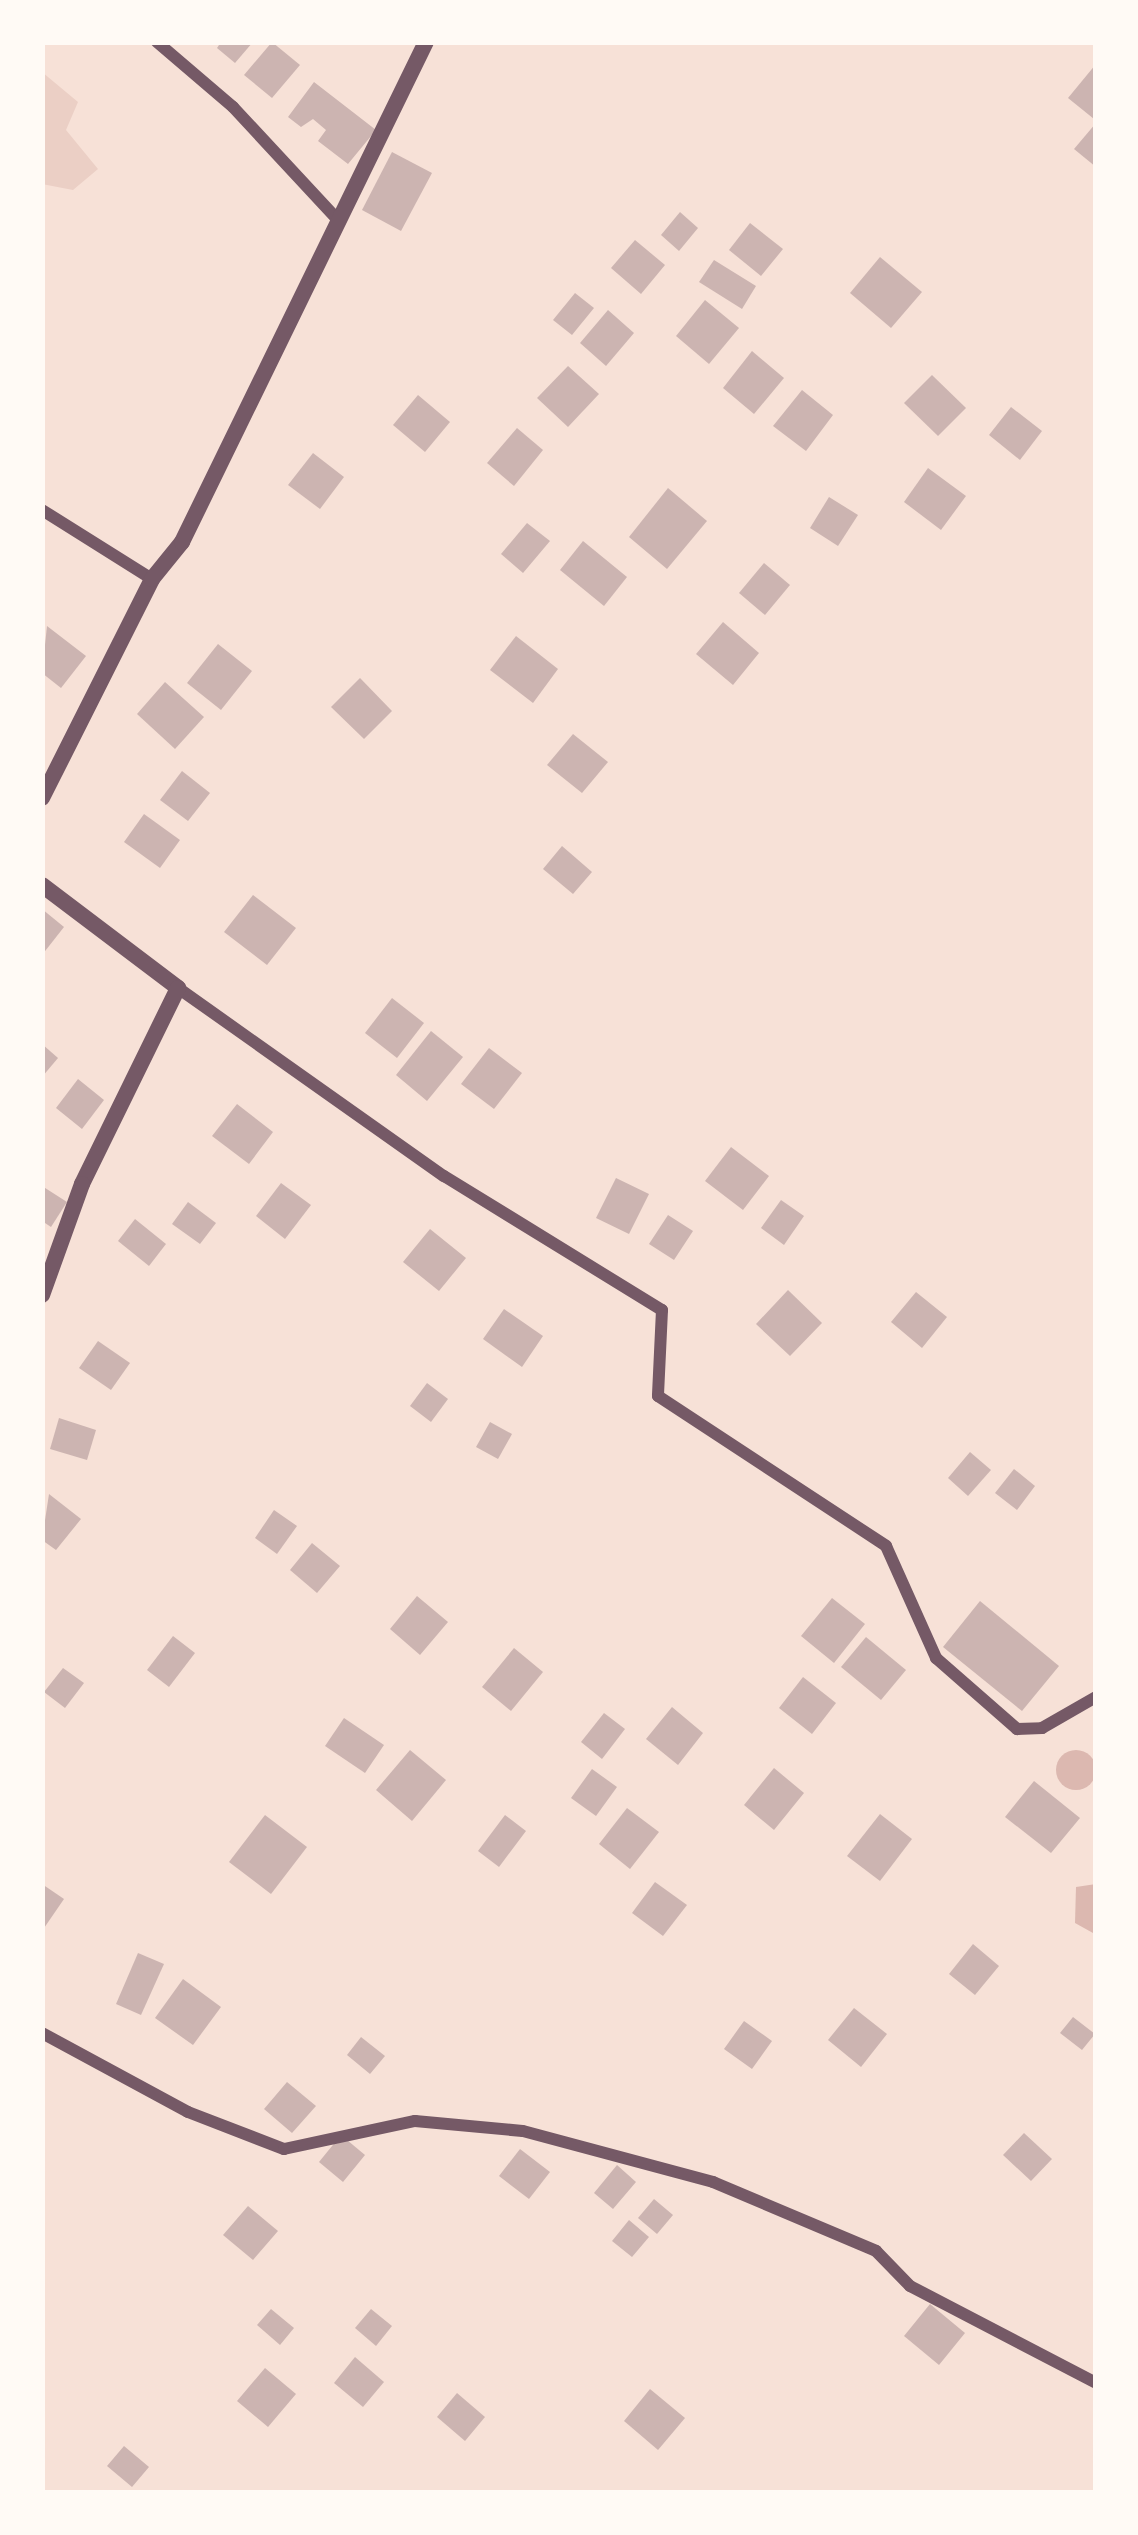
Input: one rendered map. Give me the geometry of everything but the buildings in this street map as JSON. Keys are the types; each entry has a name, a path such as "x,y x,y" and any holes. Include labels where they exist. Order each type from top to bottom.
{"street":[{"path":"157,42 232,107 338,220"},
{"path":"42,797 152,579 182,542 426,42"},
{"path":"42,510 152,579"},
{"path":"42,885 178,988 444,1176 662,1310 658,1396 886,1546 909,1584 935,1658 1017,1729 1042,1728 1096,1697"},
{"path":"42,1295 82,1184 178,988"},
{"path":"42,2033 188,2112 284,2149 415,2121 523,2131 713,2182 876,2251 910,2286 1096,2383"}],"shaded area":[{"path":"42,72 78,102 66,130 98,169 73,190 42,184"},
{"path":"1076,1750 1090,1756 1096,1770 1090,1784 1076,1790 1062,1784 1056,1770 1062,1756"},
{"path":"1096,1884 1093,1933 1075,1923 1076,1887"}]}
